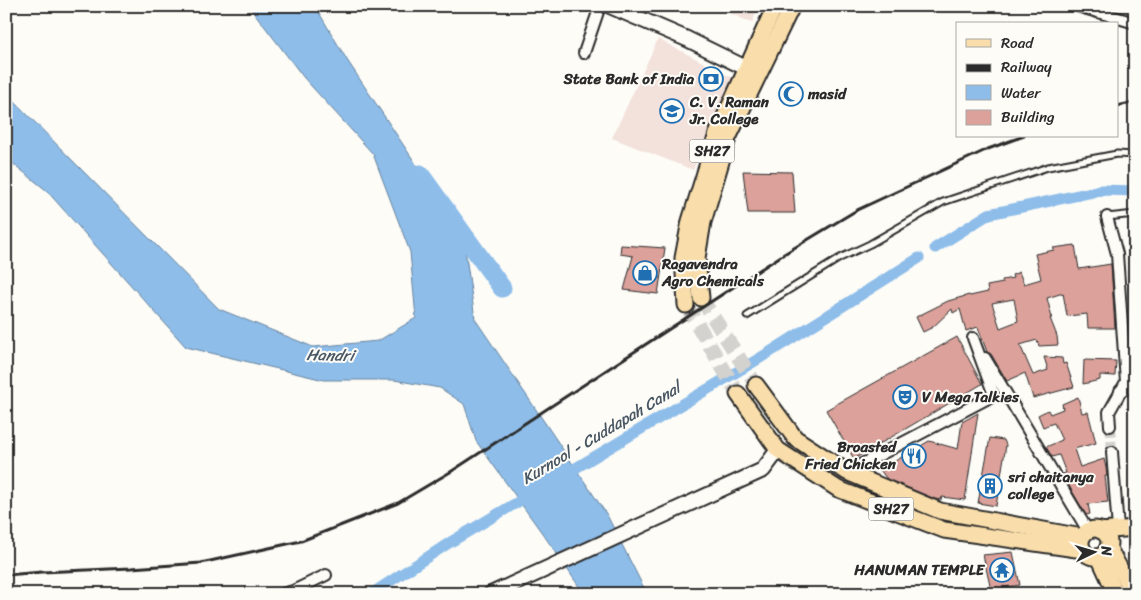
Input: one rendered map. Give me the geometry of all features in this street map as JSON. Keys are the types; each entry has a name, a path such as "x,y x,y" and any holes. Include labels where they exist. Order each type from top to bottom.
{"main road":[{"name":"SH27","path":"701,298 697,258 703,222 728,138 775,6"},
{"name":"SH27","path":"686,305 683,258 690,221 716,134 792,6"},
{"name":"SH27","path":"756,385 795,438 847,472 940,511 1098,540"},
{"name":"SH27","path":"738,394 778,450 838,489 944,530 1098,540"},
{"path":"1098,540 1135,528"},
{"path":"1098,540 1135,538"},
{"path":"1098,540 1116,594"},
{"path":"1098,540 1134,594"}],"street":[{"path":"584,53 600,6"},
{"path":"610,6 687,39 752,72"},
{"path":"1077,6 1135,23"},
{"path":"1107,217 1117,254 1126,382 1109,412 1110,426"},
{"path":"847,472 994,395 973,338 1098,540"},
{"path":"1118,395 1135,386"},
{"path":"491,594 763,470 778,450"},
{"path":"1098,540 1112,452"},
{"path":"283,594 326,575"}],"lane":[{"path":"747,316 840,258 870,244 943,202 1048,167 1117,154 1135,155"},
{"path":"1107,217 1135,214"}],"shaded area":[{"path":"714,6 759,6 752,23"},
{"name":"C. V. Raman Jr. College","path":"658,39 733,78 693,170 612,138"}],"water":[{"name":"Handri","path":"249,6 315,6 347,60 414,161 464,242 475,319 607,515 647,594 584,594 476,441 464,404 440,388 394,380 324,380 186,347 46,190 6,158 6,93 219,309 313,347 378,341 416,318 410,252 373,154 304,78"}],"building":[{"name":"State Bank of India","path":"706,71 719,76 717,87 702,82"},
{"path":"743,171 792,172 795,213 748,213"},
{"name":"Ragavendra Agro Chemicals","path":"621,245 665,248 658,294 624,290 633,256 620,254"},
{"path":"1075,245 1079,269 1111,264 1115,328 1088,328 1087,314 1067,316 1063,293 1047,298 1052,318 1050,318 1057,336 1058,345 1039,346 1037,340 1020,345 1033,375 1048,370 1044,357 1062,358 1063,364 1066,363 1074,387 1033,398 1025,373 1007,381 991,354 987,352 978,327 966,331 960,309 953,313 952,309 933,327 923,332 916,317 948,301 988,292 987,286 1003,283 1002,280 1013,278 1012,275 1019,272 1024,284 1041,279 1035,254 1054,250 1053,248","holes":["1014,299 1018,321 1000,328 992,303"]},
{"name":"V Mega Talkies","path":"957,337 982,384 854,459 826,410"},
{"path":"1084,360 1116,361 1115,376 1100,375 1100,380 1083,384"},
{"path":"1078,397 1082,413 1088,412 1096,443 1074,449 1080,467 1104,459 1107,476 1105,476 1108,502 1088,504 1090,514 1086,515 1069,486 1068,480 1066,481 1062,474 1066,473 1059,455 1052,457 1046,447 1062,440 1054,423 1043,427 1038,415 1048,410 1050,414 1063,409 1062,404"},
{"path":"978,413 965,500 942,497 941,500 935,499 887,479 880,470 929,441 958,449 962,422"},
{"name":"sri chaitanya college","path":"990,438 1004,440 1006,445 996,506 978,503"},
{"name":"HANUMAN TEMPLE","path":"1013,552 1020,585 991,590 983,555"}],"waterway":[{"path":"420,174 502,288"},
{"path":"935,248 989,214 1102,190 1135,191"},
{"name":"Kurnool - Cuddapah Canal","path":"564,475 770,352 919,258"},
{"name":"Kurnool - Cuddapah Canal","path":"371,594 449,543 533,493"}],"tunnel":[{"path":"701,298 756,385"},
{"path":"686,305 738,394"},
{"path":"1110,426 1112,452"}],"railway":[{"path":"1118,106 1135,102"},
{"path":"6,575 201,563 301,541 398,503 452,471 784,254 857,210 988,149 1018,138"}],"place":[{"name":"State Bank of India","path":"711,79"},
{"name":"masid","path":"791,94"},
{"name":"C. V. Raman Jr. College","path":"672,111"},
{"name":"Ragavendra Agro Chemicals","path":"645,273"},
{"name":"V Mega Talkies","path":"905,397"},
{"name":"Broasted Fried Chicken","path":"914,456"},
{"name":"sri chaitanya college","path":"990,486"},
{"name":"HANUMAN TEMPLE","path":"1002,570"}]}
